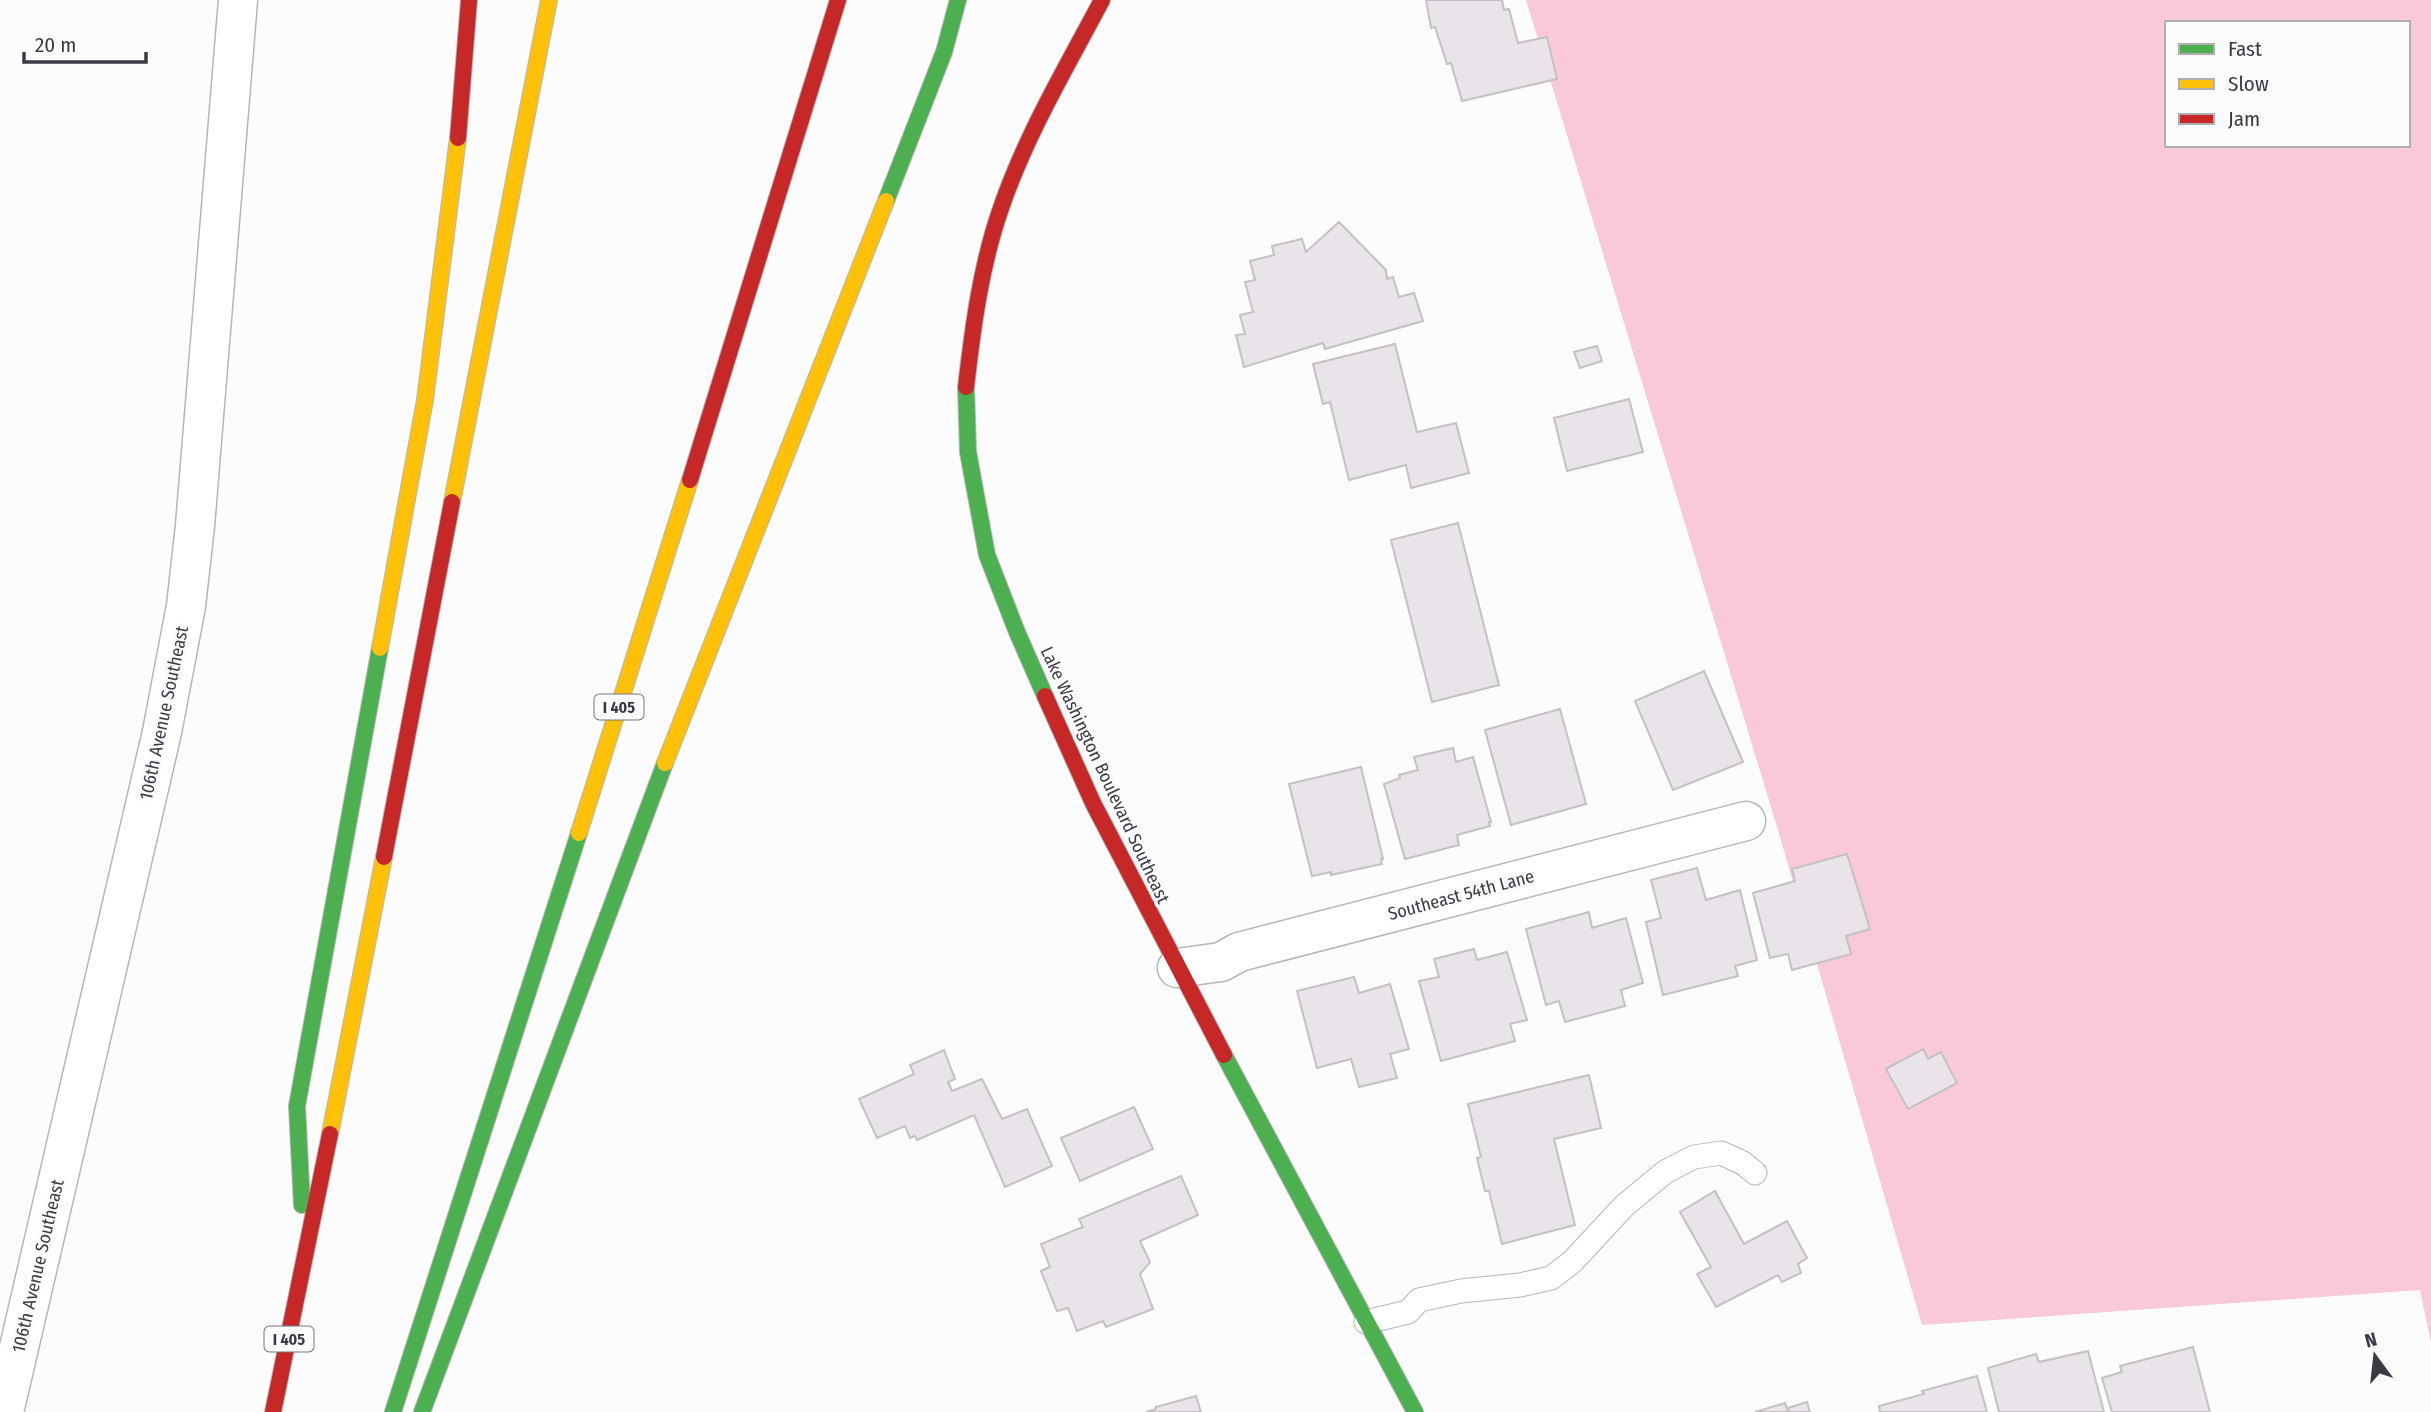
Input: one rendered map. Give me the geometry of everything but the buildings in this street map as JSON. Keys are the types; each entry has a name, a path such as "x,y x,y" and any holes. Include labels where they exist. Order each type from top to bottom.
{"main road":[{"path":"305,1265 297,1106 425,400 457,147 469,0"},
{"name":"I 405","path":"273,1412 305,1265 549,0"},
{"name":"I 405","path":"393,1412 649,615 838,0"},
{"path":"422,1412 654,792 944,52 958,0"},
{"name":"Lake Washington Boulevard Southeast","path":"1102,0 1025,146 1000,209 974,313 965,395 968,453 987,555 1070,755 1177,968 1415,1412"}],"street":[{"name":"106th Avenue Southeast","path":"4,1412 162,732 186,606 238,0"},
{"name":"Southeast 54th Lane","path":"1177,968 1221,962 1240,952 1746,821"}],"lane":[{"path":"1366,1322 1408,1312 1419,1300 1551,1278 1572,1262 1624,1206 1665,1172 1694,1157 1721,1153 1743,1163 1755,1173"}],"shaded area":[{"path":"1526,0 2431,0 2431,1342 2420,1290 1922,1325 1778,830"}],"traffic: fast":[{"path":"886,201 944,52 958,0"},
{"path":"966,387 968,452 987,555 1045,696"},
{"path":"302,1205 297,1106 380,648"},
{"path":"422,1412 665,763"},
{"path":"393,1412 579,833"},
{"path":"1224,1055 1415,1412"}],"traffic: slow":[{"path":"452,502 549,0"},
{"path":"380,648 425,400 458,138"},
{"path":"665,763 886,201"},
{"path":"579,833 690,480"},
{"path":"330,1134 384,857"}],"traffic: jam":[{"path":"458,138 469,0"},
{"path":"690,480 838,0"},
{"path":"966,387 983,274 1001,208 1034,128 1102,0"},
{"path":"384,857 452,502"},
{"path":"1045,696 1093,803 1224,1055"},
{"path":"273,1412 330,1134"}]}
